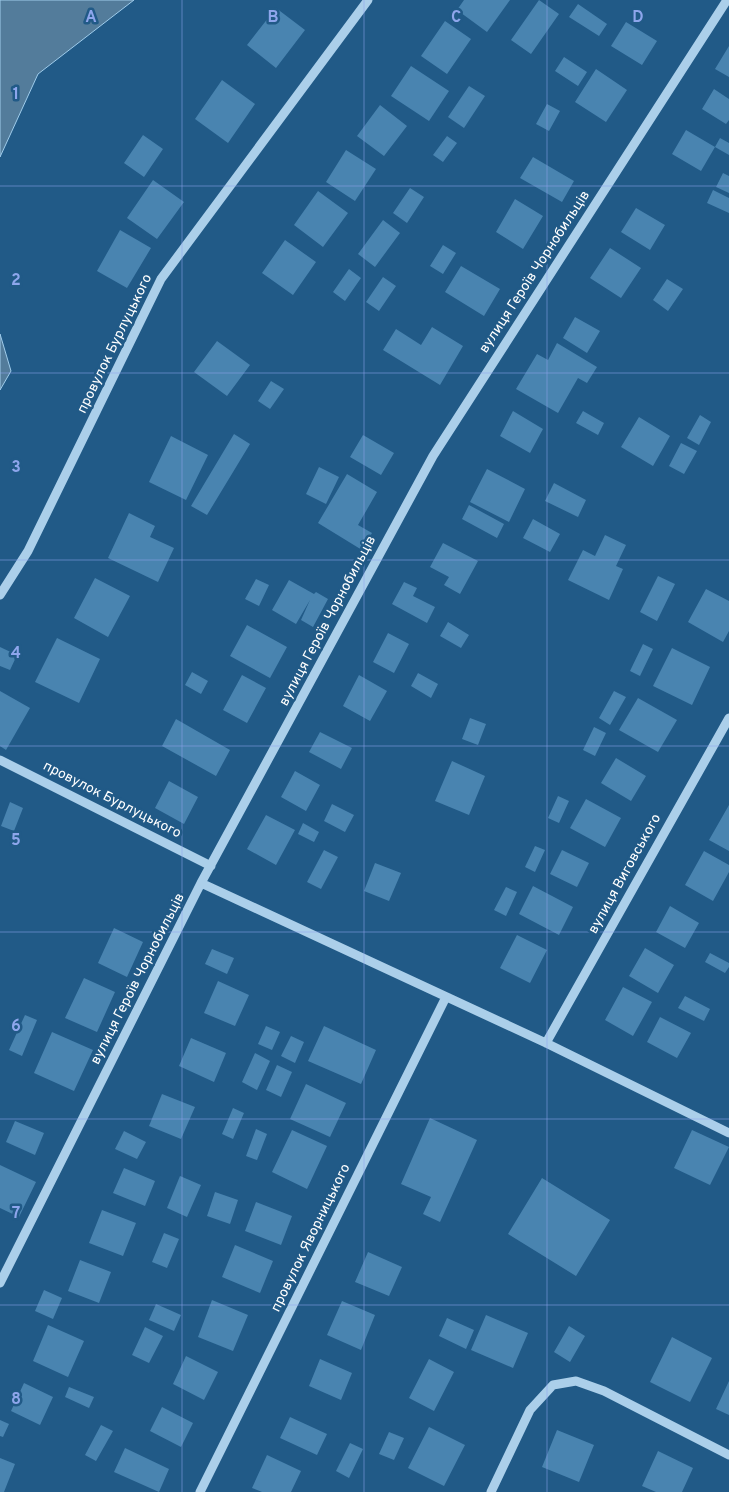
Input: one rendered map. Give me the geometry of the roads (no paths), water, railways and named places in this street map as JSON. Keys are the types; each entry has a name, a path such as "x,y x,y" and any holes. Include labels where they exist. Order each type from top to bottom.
{"street":[{"name":"провулок Бурлуцького","path":"0,596 28,551 161,279 368,0"},
{"name":"вулиця Героїв Чорнобильців","path":"0,1283 201,883 433,456 728,0"},
{"name":"вулиця Виговського","path":"546,1044 729,718"},
{"name":"провулок Бурлуцького","path":"0,760 211,866"},
{"path":"201,883 546,1044 729,1133"},
{"name":"провулок Яворницького","path":"200,1492 446,997"},
{"path":"491,1492 530,1410 553,1385 576,1381 604,1391 729,1455"}],"water":[{"path":"0,0 134,0 38,74 0,157"},
{"path":"0,334 11,371 0,390"}]}
